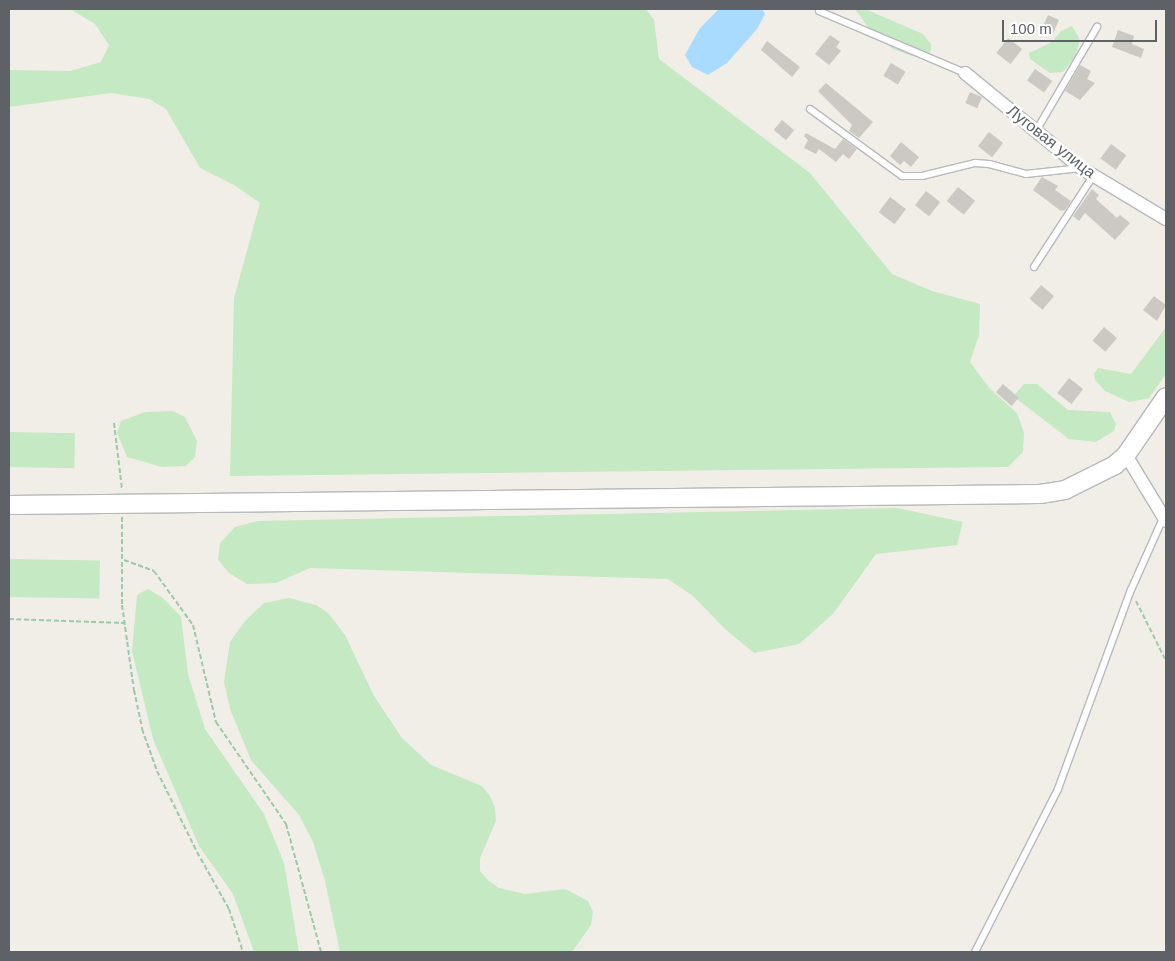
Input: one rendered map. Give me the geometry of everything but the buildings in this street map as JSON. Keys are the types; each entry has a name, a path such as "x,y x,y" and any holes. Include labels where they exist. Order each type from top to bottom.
{"street":[{"name":"Луговая улица","path":"965,73 1081,168 1166,219"},
{"path":"9,505 1040,494 1065,490 1089,481 1126,455 1166,397"},
{"path":"1126,455 1165,518"}],"lane":[{"path":"819,12 965,73"},
{"path":"1036,131 1097,27"},
{"path":"810,109 902,176 922,176 975,164 988,164 1026,174 1081,168"},
{"path":"1034,267 1093,176"},
{"path":"975,952 1058,789 1130,590 1165,518"}],"path":[{"path":"114,423 124,505 120,529 123,560 124,623 134,690 157,771 197,852 230,910 243,952"},
{"path":"123,560 154,571 193,626 216,722 286,824 322,952"},
{"path":"1130,590 1166,661"},
{"path":"9,619 124,623"}],"green space":[{"path":"70,9 646,9 654,20 659,59 810,173 892,274 932,291 980,304 979,335 970,362 990,389 1017,413 1024,433 1023,452 1008,467 230,476 234,298 260,203 234,185 200,168 166,109 149,99 111,93 9,107 9,70 70,71 101,62 109,45 95,24"},
{"path":"855,9 865,9 923,34 931,44 931,51 926,56 912,56 893,49 871,31"},
{"path":"1072,26 1079,38 1079,44 1075,57 1063,72 1050,73 1030,59 1029,53 1052,42 1061,31"},
{"path":"1166,327 1166,374 1149,398 1129,402 1105,391 1095,380 1094,374 1098,368 1131,374"},
{"path":"1024,384 1037,384 1068,410 1110,412 1116,424 1114,431 1096,442 1069,439 1018,400 1015,394"},
{"path":"173,411 185,417 197,441 195,457 186,466 162,467 127,457 117,433 121,421 145,412"},
{"path":"9,432 75,433 74,468 9,467"},
{"path":"897,508 963,522 957,545 876,554 833,614 799,644 754,653 725,629 693,596 668,579 310,568 276,583 247,584 229,573 218,560 220,543 235,527 258,521"},
{"path":"9,559 100,561 99,599 9,597"},
{"path":"148,589 163,598 181,617 188,674 205,729 264,814 284,863 299,952 254,952 233,894 199,846 153,739 132,651 137,595"},
{"path":"289,598 316,605 328,613 345,635 374,696 402,738 431,765 482,786 490,796 495,808 496,821 480,858 480,871 489,881 499,888 525,894 565,889 588,901 593,912 591,925 572,952 340,952 325,881 313,842 299,815 251,760 230,709 224,682 230,642 245,621 264,603"}],"water":[{"path":"719,9 762,9 765,14 757,29 727,63 708,75 692,67 685,55 700,28"}]}
